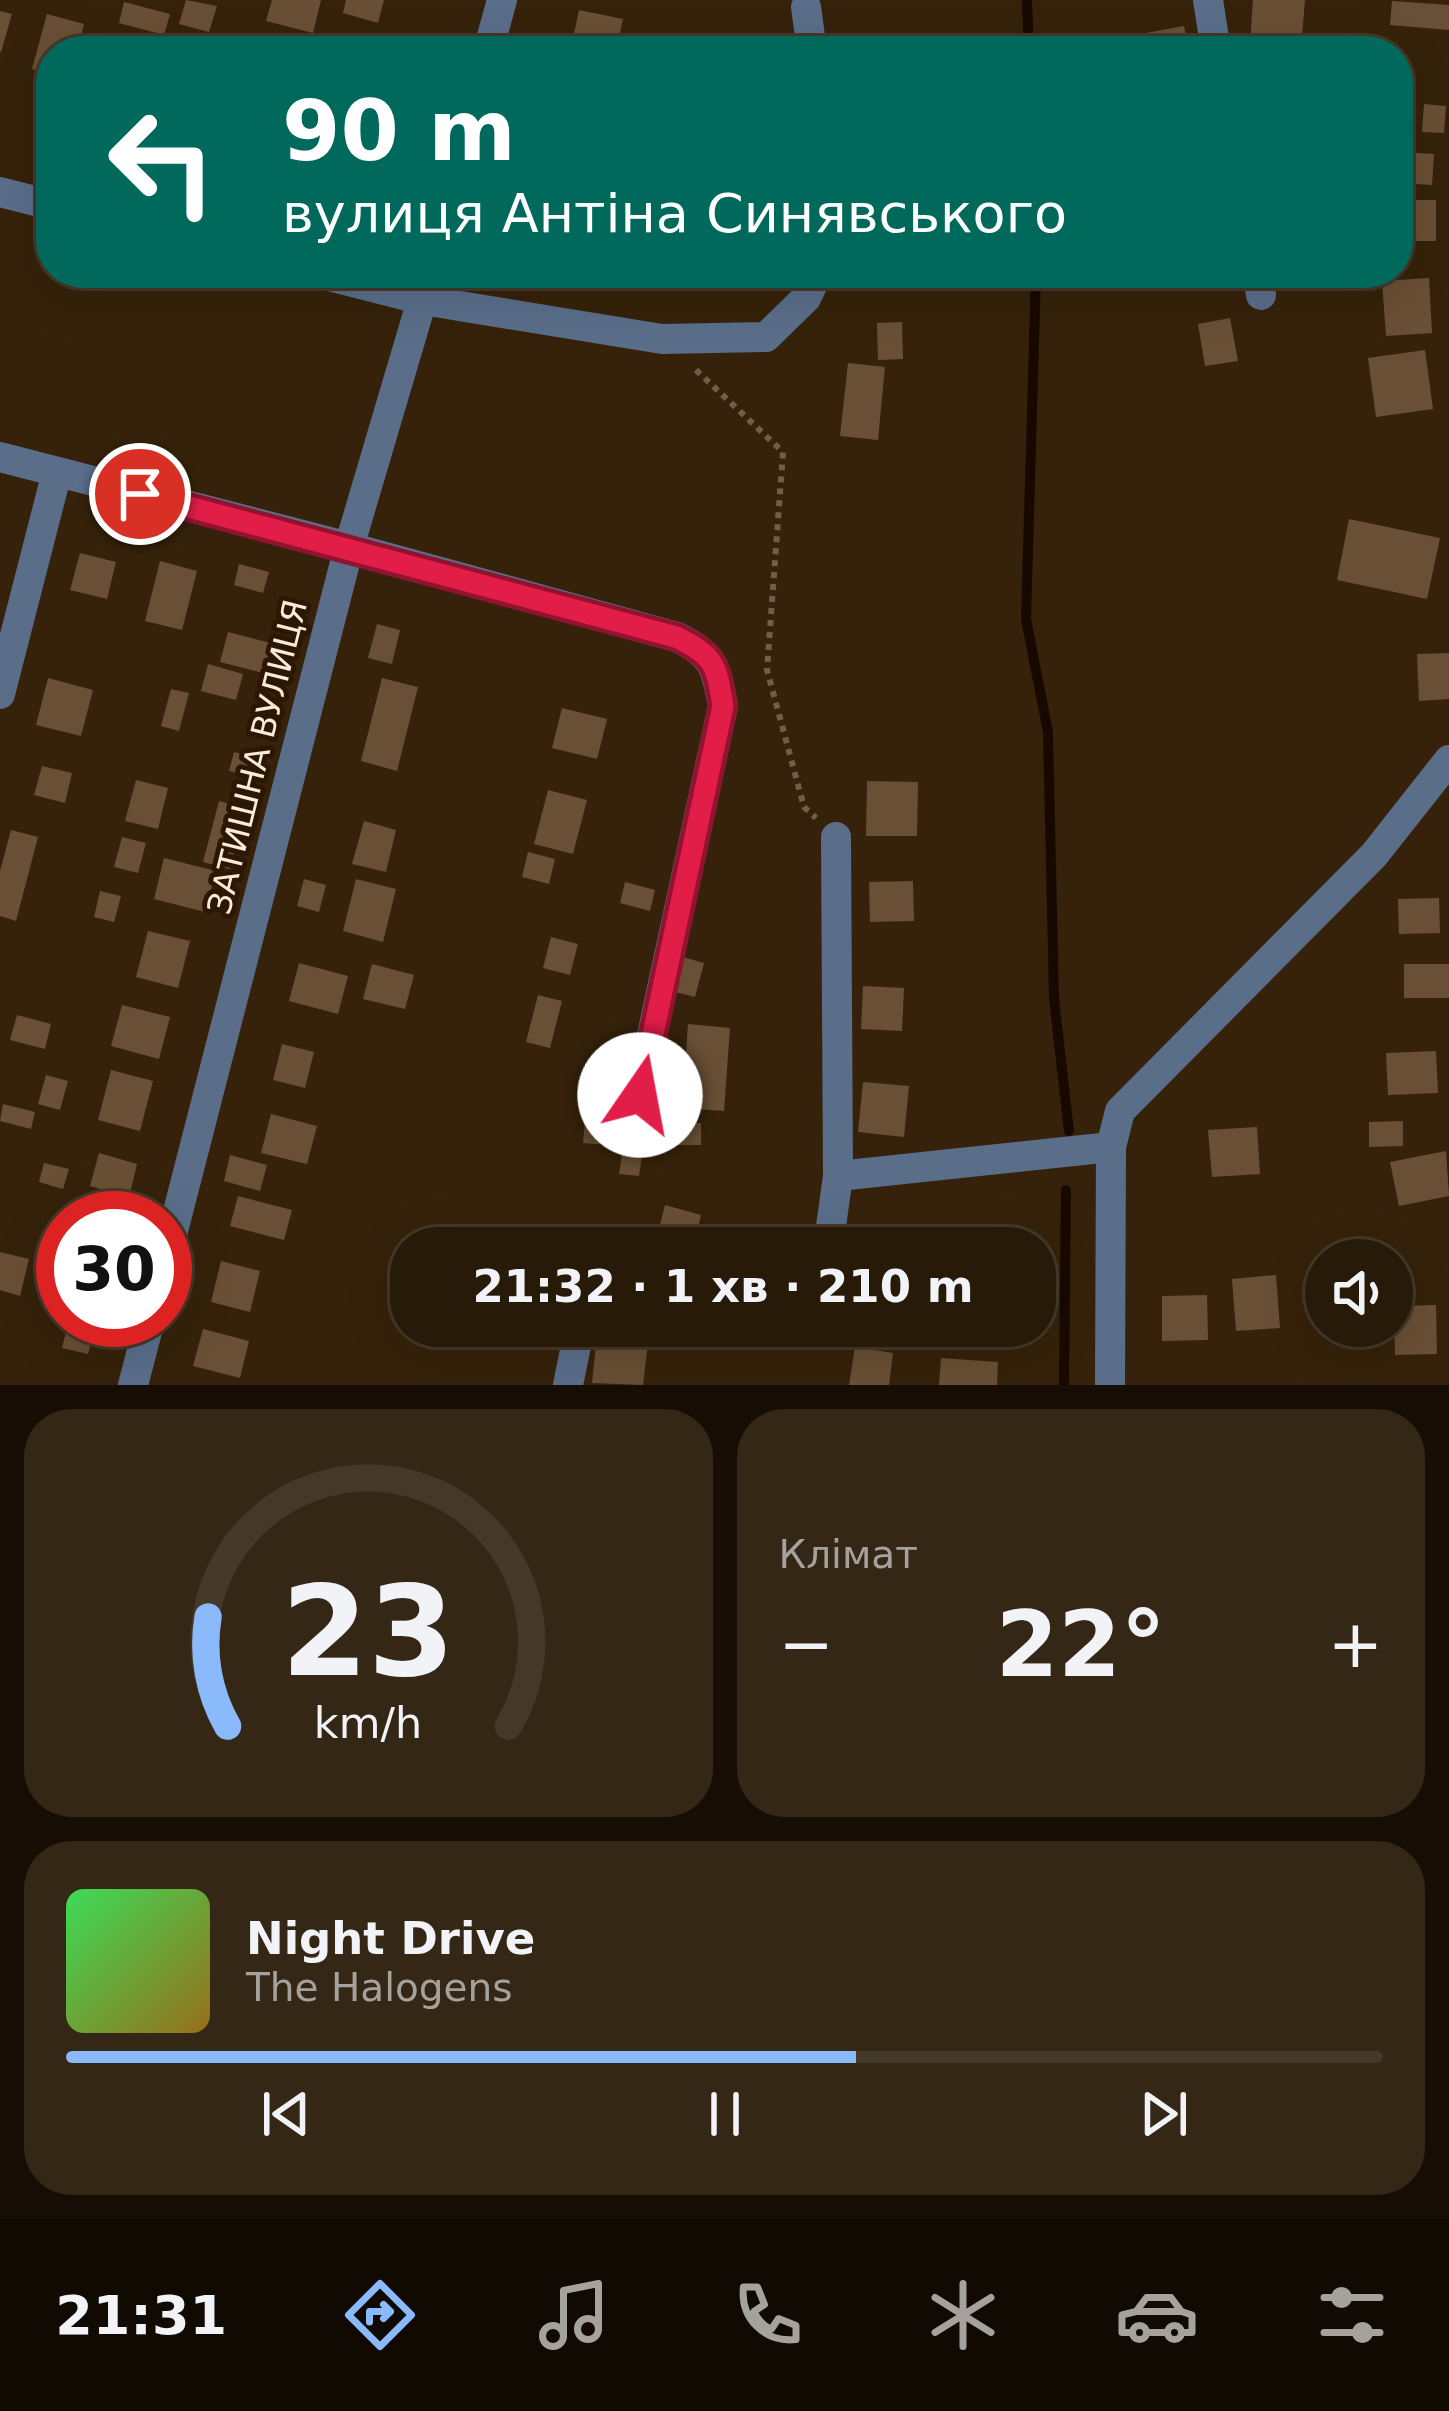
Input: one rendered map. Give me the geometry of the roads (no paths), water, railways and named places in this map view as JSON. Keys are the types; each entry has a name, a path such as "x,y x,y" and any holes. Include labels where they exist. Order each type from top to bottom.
{"street":[{"path":"492,36 502,0"},
{"path":"1208,0 1214,36"},
{"path":"806,7 810,36"},
{"path":"0,192 36,201"},
{"name":"ЗАТИШНА ВУЛИЦЯ","path":"183,1191 349,547 425,288"},
{"path":"435,288 662,339 766,337 811,288"},
{"path":"0,457 349,547 676,637 705,651 718,676 723,706 640,1095"},
{"path":"0,694 57,472"},
{"path":"1110,1385 1111,1147 1120,1111 1374,855 1449,760"},
{"path":"831,1227 838,1176 836,837"},
{"path":"838,1176 1111,1147"},
{"path":"133,1385 143,1347"},
{"path":"568,1385 576,1347"}],"waterway":[{"path":"1027,0 1028,36"},
{"path":"1036,288 1026,619 1048,732 1054,999 1069,1131"},
{"path":"1064,1385 1066,1190"}]}
